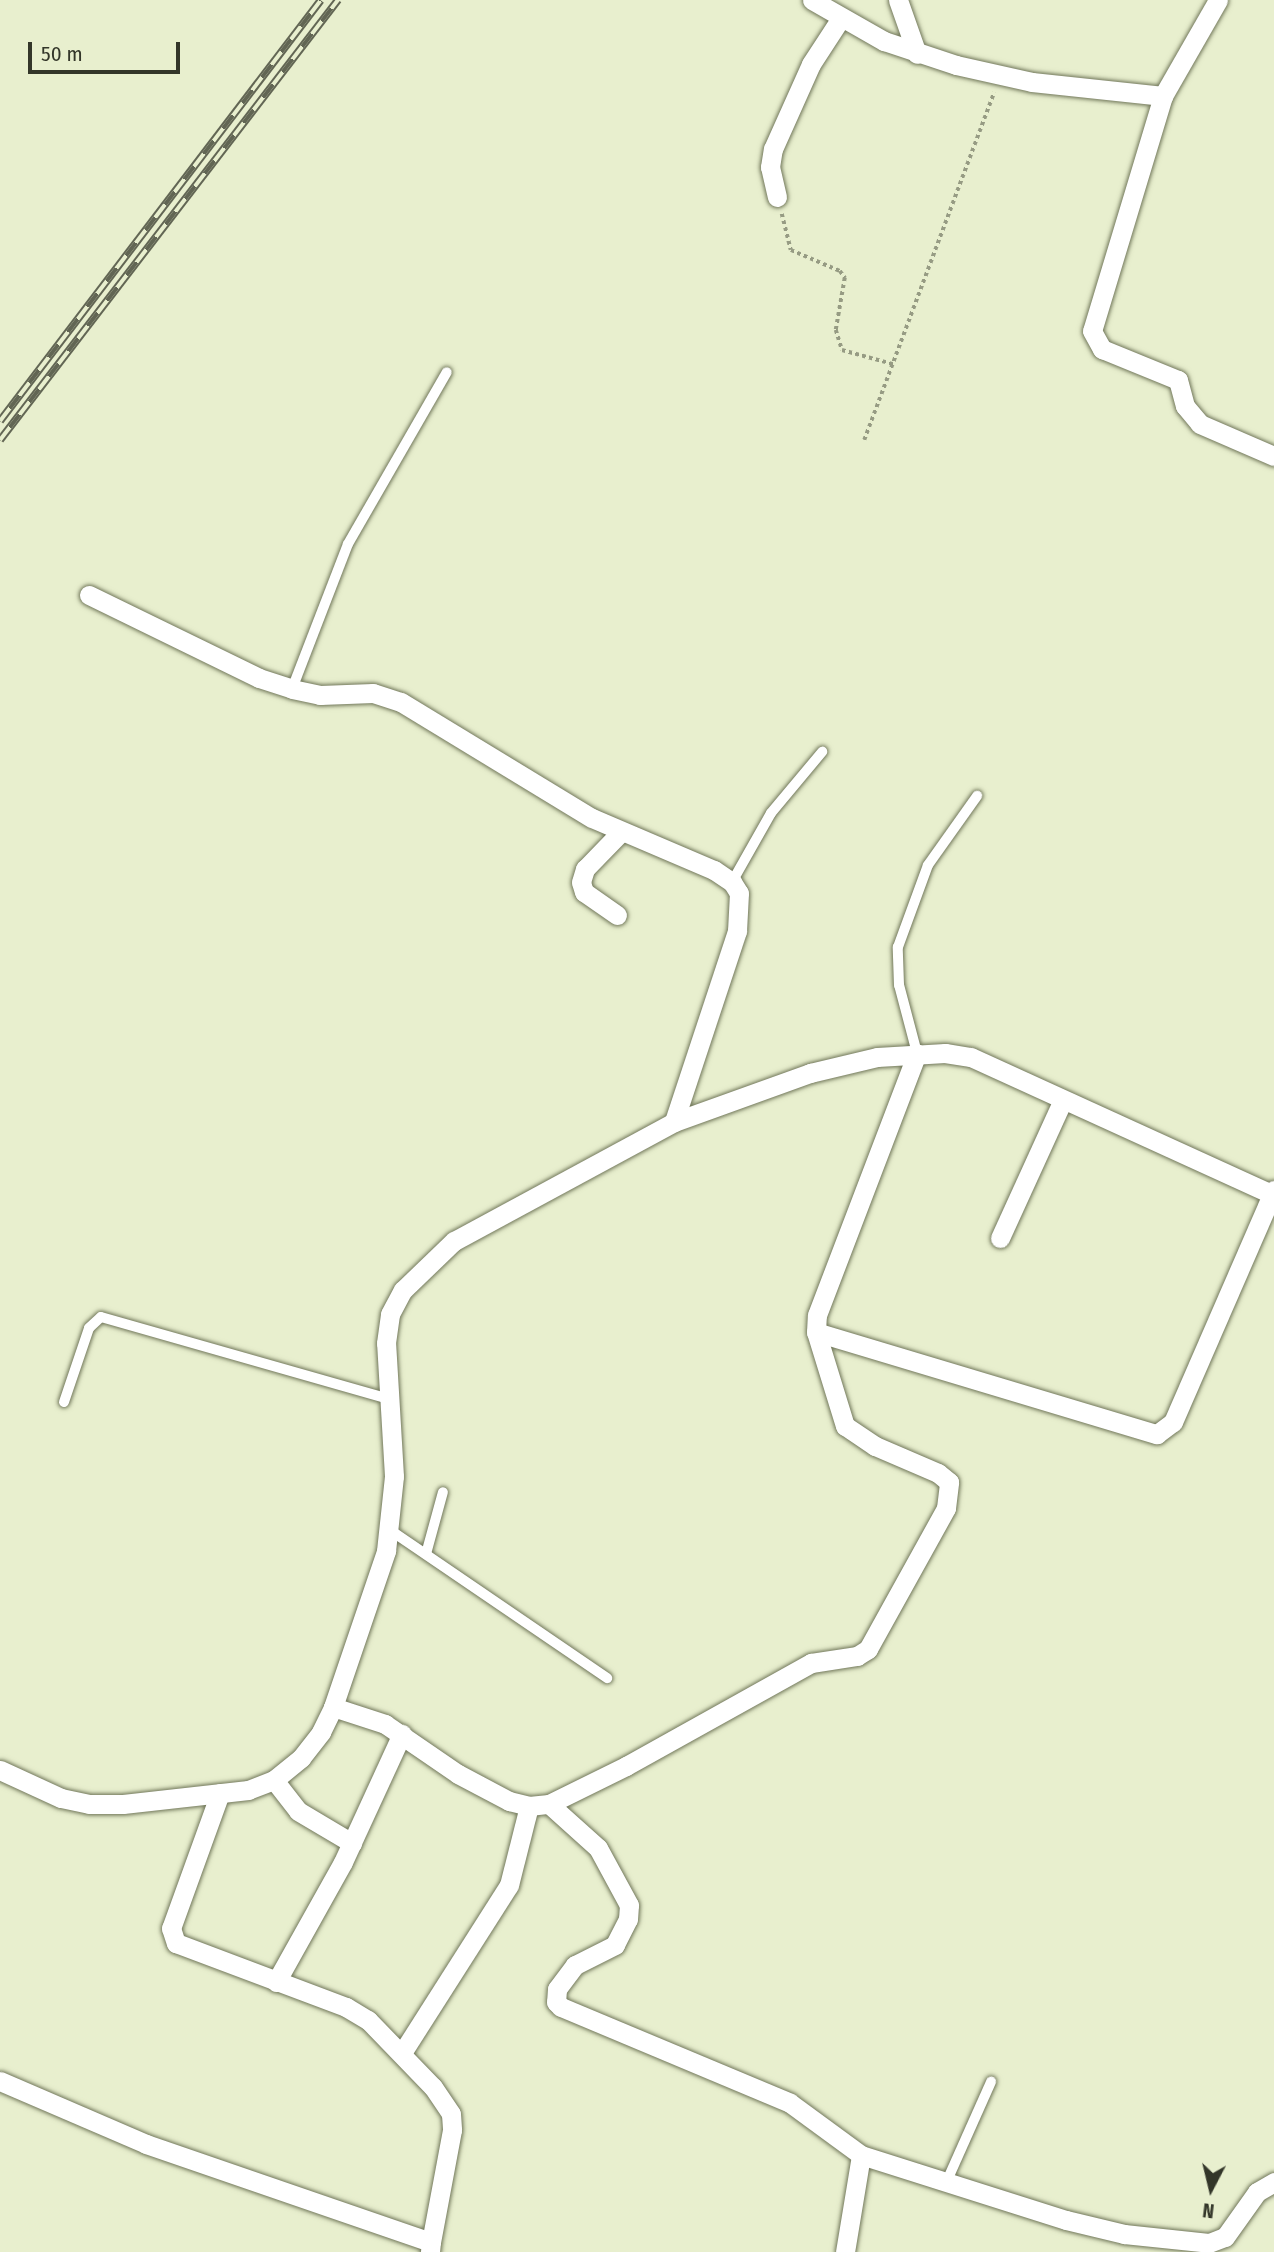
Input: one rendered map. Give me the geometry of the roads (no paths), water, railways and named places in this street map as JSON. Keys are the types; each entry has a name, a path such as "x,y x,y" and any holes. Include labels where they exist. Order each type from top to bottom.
{"street":[{"path":"811,0 841,18 917,54 1001,75 1069,87 1163,96"},
{"path":"898,0 917,54"},
{"path":"1218,0 1163,96 1093,320 1095,341 1102,349 1178,380 1185,406 1200,424 1274,456"},
{"path":"777,197 770,167 774,149 811,64 841,18"},
{"path":"89,595 259,678 292,690 320,695 373,693 401,702 621,832 714,870 732,882 739,893 737,932 674,1122"},
{"path":"617,915 584,892 581,882 585,869 621,832"},
{"path":"402,2053 509,1885 539,1805 823,1658 857,1656 878,1637 946,1508 949,1482 938,1473 875,1446 845,1426 816,1332 821,1299 918,1053"},
{"path":"0,1770 61,1798 89,1804 220,1793 274,1780 301,1758 321,1732 333,1707 390,1530 394,1476 386,1343 390,1314 420,1270 454,1241 674,1122 810,1073 918,1053 971,1057 1062,1102 1273,1193 1173,1422 1157,1434 816,1332"},
{"path":"1000,1238 1062,1102"},
{"path":"333,1707 361,1713 402,1734 458,1774 509,1801 539,1805 598,1848 629,1905 626,1926 615,1945 575,1965 557,1989 556,2002 790,2103 861,2155 1012,2206 1124,2234 1209,2243 1225,2237 1257,2192 1274,2182"},
{"path":"276,1982 352,1843 402,1734"},
{"path":"274,1780 298,1811 352,1843"},
{"path":"0,2081 146,2144 430,2247 452,2130 450,2114 402,2053 368,2020 346,2007 176,1943 171,1928 220,1793"},
{"path":"845,2252 861,2155"}],"lane":[{"path":"292,690 356,526 446,372"},
{"path":"732,882 771,813 822,752"},
{"path":"918,1053 899,985 898,947 928,865 977,796"},
{"path":"64,1402 89,1328 101,1317 389,1399"},
{"path":"426,1554 443,1492"},
{"path":"390,1530 607,1678"},
{"path":"946,2184 991,2082"}],"railway":[{"path":"0,421 321,0"},
{"path":"0,440 338,0"}]}
